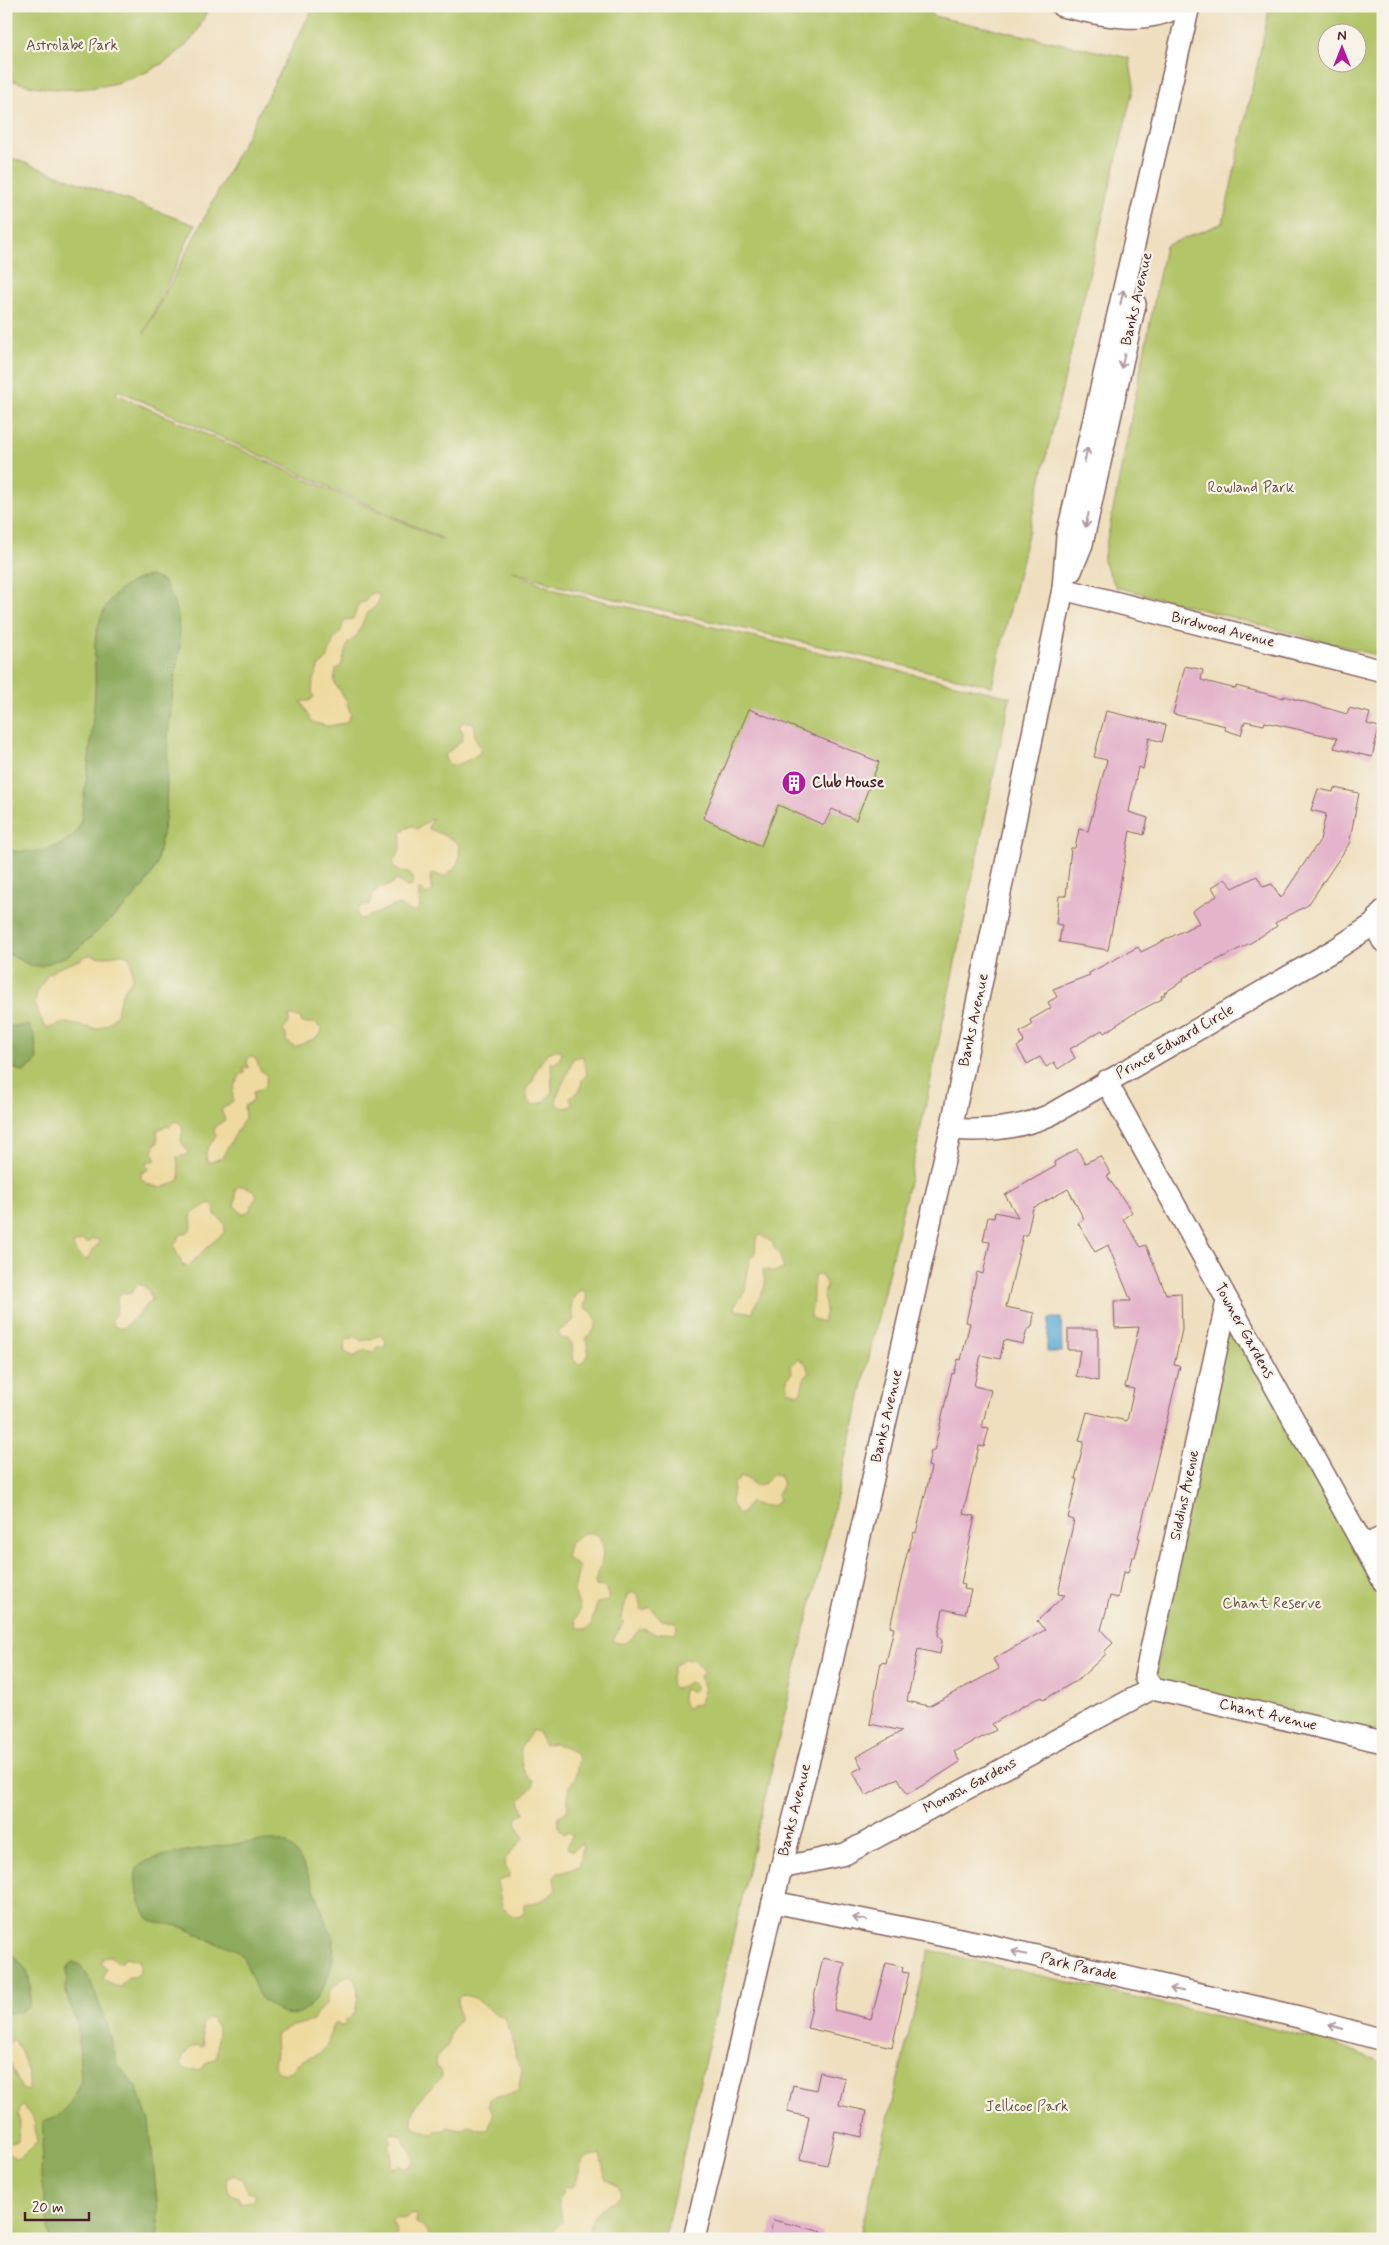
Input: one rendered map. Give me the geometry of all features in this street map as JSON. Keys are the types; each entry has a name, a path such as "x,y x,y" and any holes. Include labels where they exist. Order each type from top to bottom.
{"street":[{"path":"1062,6 1100,14 1152,16 1170,12 1179,6"},
{"name":"Banks Avenue","path":"694,2239 781,1868 818,1724 951,1128 1064,589 1067,536 1189,6"},
{"name":"Banks Avenue","path":"1064,589 1082,544 1202,6"},
{"name":"Birdwood Avenue","path":"1064,589 1383,671"},
{"name":"Prince Edward Circle","path":"951,1128 969,1130 998,1129 1028,1124 1050,1115 1106,1081 1380,925"},
{"name":"Towner Gardens","path":"1106,1081 1383,1581"},
{"name":"Siddins Avenue","path":"1153,1688 1146,1677 1227,1301"},
{"path":"1364,1546 1383,1537"},
{"name":"Monash Gardens","path":"781,1868 845,1854 1153,1688"},
{"name":"Chant Avenue","path":"1153,1688 1383,1742"},
{"name":"Park Parade","path":"773,1902 980,1943 1299,2017 1383,2040"}],"green space":[{"name":"Astrolabe Park","path":"6,6 209,6 191,40 173,56 152,69 129,79 104,86 54,89 29,85 6,78"},
{"path":"314,6 926,6 933,16 1129,58 1134,85 992,686 559,586 511,570 555,590 1010,697 916,1151 664,2239 6,2239 6,156 195,225 144,334","holes":["118,390 443,540 116,394"]},
{"name":"Rowland Park","path":"1270,6 1383,6 1383,657 1116,587 1103,561 1165,246 1223,223"},
{"path":"150,576 163,581 173,600 178,618 180,648 174,681 168,738 166,814 156,866 146,883 128,904 80,947 67,956 41,966 32,966 6,953 6,850 25,852 53,848 69,839 78,829 90,748 95,693 95,644 100,620 105,609 118,591 127,584"},
{"path":"6,1026 29,1026 35,1037 37,1061 24,1072 6,1066"},
{"name":"Chant Reserve","path":"1227,1301 1383,1581 1383,1742 1153,1688"},
{"path":"276,1841 287,1844 301,1860 333,1937 332,1964 320,1993 301,2012 290,2015 276,2009 261,1998 245,1962 236,1951 185,1928 151,1921 143,1909 136,1887 137,1869 144,1863 158,1857 196,1849"},
{"path":"6,1950 25,1968 28,1974 30,1987 29,2006 19,2012 7,2013"},
{"name":"Jellicoe Park","path":"929,1950 1334,2043 1383,2063 1383,2239 859,2239"},
{"path":"72,1962 80,1965 89,1978 107,2024 117,2063 137,2089 149,2121 159,2222 157,2239 50,2239 41,2177 43,2121 58,2116 70,2104 81,2081 78,2027 66,1993 67,1968"}],"sand":[{"path":"375,592 380,596 377,604 366,616 355,637 348,643 341,666 336,669 334,682 346,700 351,715 346,723 327,726 312,722 301,701 309,701 314,697 312,692 313,680 319,666 327,659 333,641 341,631 344,620 353,619 359,603 365,602 368,595"},
{"path":"463,722 473,722 475,738 480,747 480,752 465,762 448,764 444,756 462,740 463,732 459,726"},
{"path":"433,818 428,828 458,843 459,859 452,871 443,877 434,873 431,874 430,881 433,891 426,895 421,890 418,891 420,907 414,912 399,905 365,918 361,919 358,917 357,911 362,906 369,905 373,894 379,887 388,886 397,880 407,887 412,886 413,878 411,875 393,867 393,860 398,855 400,848 401,834 403,830 412,826 417,829"},
{"path":"123,954 129,956 132,965 132,979 121,995 117,1014 108,1024 96,1029 65,1023 49,1028 44,1026 35,1004 37,993 47,975 88,955 101,957"},
{"path":"289,1016 300,1017 302,1023 315,1023 321,1028 322,1032 316,1038 295,1047 286,1041 286,1035 283,1030 289,1023"},
{"path":"561,1050 562,1054 554,1064 551,1062 552,1093 544,1102 533,1105 528,1101 526,1089 533,1081 536,1070 547,1053"},
{"path":"250,1056 256,1059 260,1070 266,1074 265,1084 260,1090 253,1092 253,1101 244,1106 245,1118 222,1157 212,1162 207,1162 206,1151 216,1136 214,1127 225,1120 221,1110 233,1101 234,1086 241,1074 245,1073 244,1067 248,1068 247,1061"},
{"path":"583,1056 587,1074 582,1080 580,1091 570,1097 573,1105 566,1108 561,1107 556,1102 573,1058"},
{"path":"175,1121 182,1127 181,1141 188,1152 186,1155 177,1157 180,1179 170,1185 160,1187 150,1185 141,1178 141,1173 150,1169 145,1164 147,1162 156,1160 153,1153 155,1143 158,1143 157,1130 169,1127"},
{"path":"239,1186 250,1188 257,1195 249,1211 242,1214 234,1205 236,1198 235,1189"},
{"path":"209,1203 214,1208 215,1215 223,1222 225,1227 224,1233 189,1266 182,1265 174,1245 181,1234 186,1234 192,1227 191,1214"},
{"path":"760,1235 772,1242 779,1253 784,1269 775,1272 763,1269 765,1286 753,1313 736,1310 734,1306 745,1292 749,1260 755,1253 756,1238"},
{"path":"93,1239 99,1240 99,1244 94,1248 87,1260 82,1258 73,1244 82,1240 86,1243"},
{"path":"815,1274 821,1275 827,1285 823,1297 826,1309 823,1322 810,1316"},
{"path":"137,1284 147,1289 152,1300 124,1328 116,1328 111,1320 116,1313 118,1296 123,1292 130,1294"},
{"path":"583,1290 587,1295 584,1307 596,1319 596,1326 586,1339 589,1354 579,1364 574,1361 572,1344 568,1339 561,1338 558,1332 573,1321 571,1308 573,1301 576,1294"},
{"path":"382,1335 386,1341 385,1347 378,1347 373,1352 365,1350 353,1357 344,1351 345,1342 349,1338 352,1340 351,1337 357,1337 361,1341"},
{"path":"798,1358 806,1364 809,1373 804,1379 801,1392 796,1394 788,1391 787,1378 792,1373 791,1365"},
{"path":"771,1475 779,1475 783,1484 777,1494 779,1501 772,1506 757,1505 750,1502 742,1514 737,1513 731,1503 734,1483 742,1477 756,1486 765,1483"},
{"path":"584,1533 593,1533 599,1537 602,1543 602,1559 595,1582 596,1586 604,1587 608,1594 608,1601 597,1603 591,1626 587,1629 578,1628 575,1621 580,1609 574,1591 579,1567 566,1557 570,1541 575,1540"},
{"path":"634,1592 638,1594 641,1610 644,1611 650,1607 662,1620 675,1622 677,1625 676,1633 655,1634 644,1628 639,1630 625,1643 612,1641 623,1623 622,1617 627,1595"},
{"path":"686,1658 694,1660 704,1672 700,1676 704,1691 699,1704 691,1705 688,1709 682,1700 682,1695 684,1689 691,1692 695,1689 695,1685 689,1682 676,1689 672,1685 671,1679 674,1666"},
{"path":"532,1731 537,1731 545,1745 554,1743 574,1752 579,1759 575,1779 569,1786 567,1812 559,1816 559,1824 564,1834 568,1831 572,1835 567,1848 573,1851 581,1842 583,1848 579,1866 557,1873 554,1878 556,1889 553,1893 542,1900 524,1904 524,1914 517,1917 502,1907 497,1881 508,1878 510,1873 506,1870 505,1859 524,1838 516,1822 518,1816 524,1813 520,1800 533,1786 533,1780 524,1772 520,1749"},
{"path":"110,1957 118,1963 122,1962 125,1957 140,1961 140,1972 135,1977 128,1977 120,1987 108,1983 103,1978 106,1969 101,1963 103,1958"},
{"path":"350,1975 354,1979 357,1988 355,2013 346,2020 345,2025 341,2026 335,2022 327,2045 320,2053 302,2060 295,2066 292,2072 279,2072 274,2066 276,2053 275,2035 289,2027 313,2021 317,2012 325,2006 330,1990 343,1978"},
{"path":"462,1995 474,1998 494,2013 505,2018 515,2047 515,2057 522,2069 518,2091 490,2099 489,2105 493,2115 488,2130 469,2126 460,2130 448,2127 433,2134 427,2133 419,2130 412,2124 413,2113 421,2098 440,2078 441,2074 435,2059 448,2045 450,2033 459,2019 458,1998"},
{"path":"208,2018 218,2027 217,2057 206,2063 202,2069 188,2069 181,2064 183,2057 191,2048 198,2045 204,2046 202,2024"},
{"path":"13,2039 25,2064 29,2080 28,2091 22,2089 6,2056 6,2045"},
{"path":"24,2106 34,2121 37,2143 20,2158 14,2158 8,2151 7,2144 18,2141 18,2115"},
{"path":"393,2133 401,2136 412,2154 414,2161 410,2167 403,2168 399,2165 394,2168 391,2166 391,2152 388,2147 391,2141 389,2134"},
{"path":"600,2154 606,2180 618,2187 622,2192 594,2216 590,2232 563,2238 546,2239 562,2221 559,2200 564,2187 573,2187 584,2159"},
{"path":"233,2175 242,2179 247,2191 256,2193 254,2200 241,2203 238,2197 229,2193 226,2179"},
{"path":"414,2214 416,2216 416,2223 423,2226 431,2238 393,2239 397,2235 396,2227 392,2223 393,2219 397,2217 403,2219"}],"water":[{"path":"1049,1318 1061,1318 1062,1352 1047,1352"}],"building":[{"path":"1185,666 1203,670 1201,680 1236,689 1236,686 1283,698 1284,696 1347,714 1349,708 1370,713 1367,724 1379,727 1372,757 1334,748 1337,738 1265,722 1264,725 1245,721 1241,735 1225,730 1226,726 1173,714"},
{"name":"Club House","path":"749,709 879,762 856,820 832,809 824,825 778,805 761,846 703,818"},
{"path":"1106,711 1166,725 1162,742 1149,738 1143,769 1138,767 1129,812 1148,818 1144,835 1130,831 1108,950 1059,942 1062,925 1056,924 1059,896 1066,896 1071,848 1075,848 1079,829 1088,831 1107,760 1094,757"},
{"path":"1334,788 1359,793 1349,844 1308,905 1275,923 1277,926 1252,942 1183,978 1184,980 1161,996 1162,999 1133,1014 1104,1033 1102,1030 1070,1049 1075,1058 1058,1069 1054,1062 1046,1067 1040,1057 1027,1064 1017,1047 1024,1042 1020,1032 1032,1025 1030,1020 1051,1008 1048,1002 1057,997 1053,989 1090,975 1089,973 1138,947 1141,952 1199,923 1192,911 1217,896 1212,887 1225,879 1233,888 1257,876 1263,887 1272,884 1281,898 1320,840 1326,814 1311,810 1318,789 1333,792"},
{"path":"1077,1149 1085,1163 1100,1156 1111,1174 1107,1176 1132,1212 1123,1219 1141,1247 1146,1245 1166,1294 1181,1293 1182,1330 1174,1365 1180,1366 1138,1538 1140,1538 1128,1573 1123,1572 1118,1598 1110,1596 1101,1630 1113,1643 1104,1652 1106,1654 1078,1680 1043,1700 1041,1697 1034,1700 992,1724 996,1730 954,1752 960,1762 927,1783 907,1794 898,1778 866,1796 853,1772 862,1767 856,1757 902,1731 870,1724 881,1662 886,1663 894,1628 890,1627 907,1554 914,1532 916,1533 928,1483 931,1467 928,1466 931,1451 934,1451 952,1373 954,1374 958,1359 961,1360 970,1323 966,1322 977,1272 983,1274 990,1242 983,1241 988,1217 994,1218 995,1212 1018,1217 1005,1195 1056,1166 1054,1162","holes":["1068,1189 1084,1219 1078,1223 1095,1252 1108,1245 1131,1301 1114,1301 1115,1328 1139,1327 1125,1387 1134,1389 1127,1421 1087,1412 1079,1441 1084,1442 1068,1518 1074,1520 1058,1594 1065,1595 1037,1621 1045,1630 993,1659 999,1669 929,1706 907,1701 918,1649 940,1654 942,1641 938,1635 943,1609 965,1614 971,1590 964,1589 965,1585 961,1584 975,1516 963,1514 979,1446 984,1447 989,1428 982,1427 991,1390 974,1386 981,1355 1000,1359 1004,1340 1023,1344 1027,1330 1032,1327 1034,1313 1006,1307 1023,1235 1027,1235 1033,1208"]},
{"path":"1068,1329 1098,1329 1098,1381 1076,1376 1080,1350 1068,1350"},
{"path":"823,1958 845,1963 834,2010 871,2019 886,1963 903,1967 902,1972 909,1973 892,2047 807,2028"},
{"path":"820,2072 845,2078 839,2105 867,2111 862,2137 835,2131 827,2165 800,2159 809,2117 787,2112 793,2085 816,2090"},
{"path":"773,2220 823,2232 822,2239 769,2239"}],"place":[{"name":"Club House","path":"794,783"}]}
